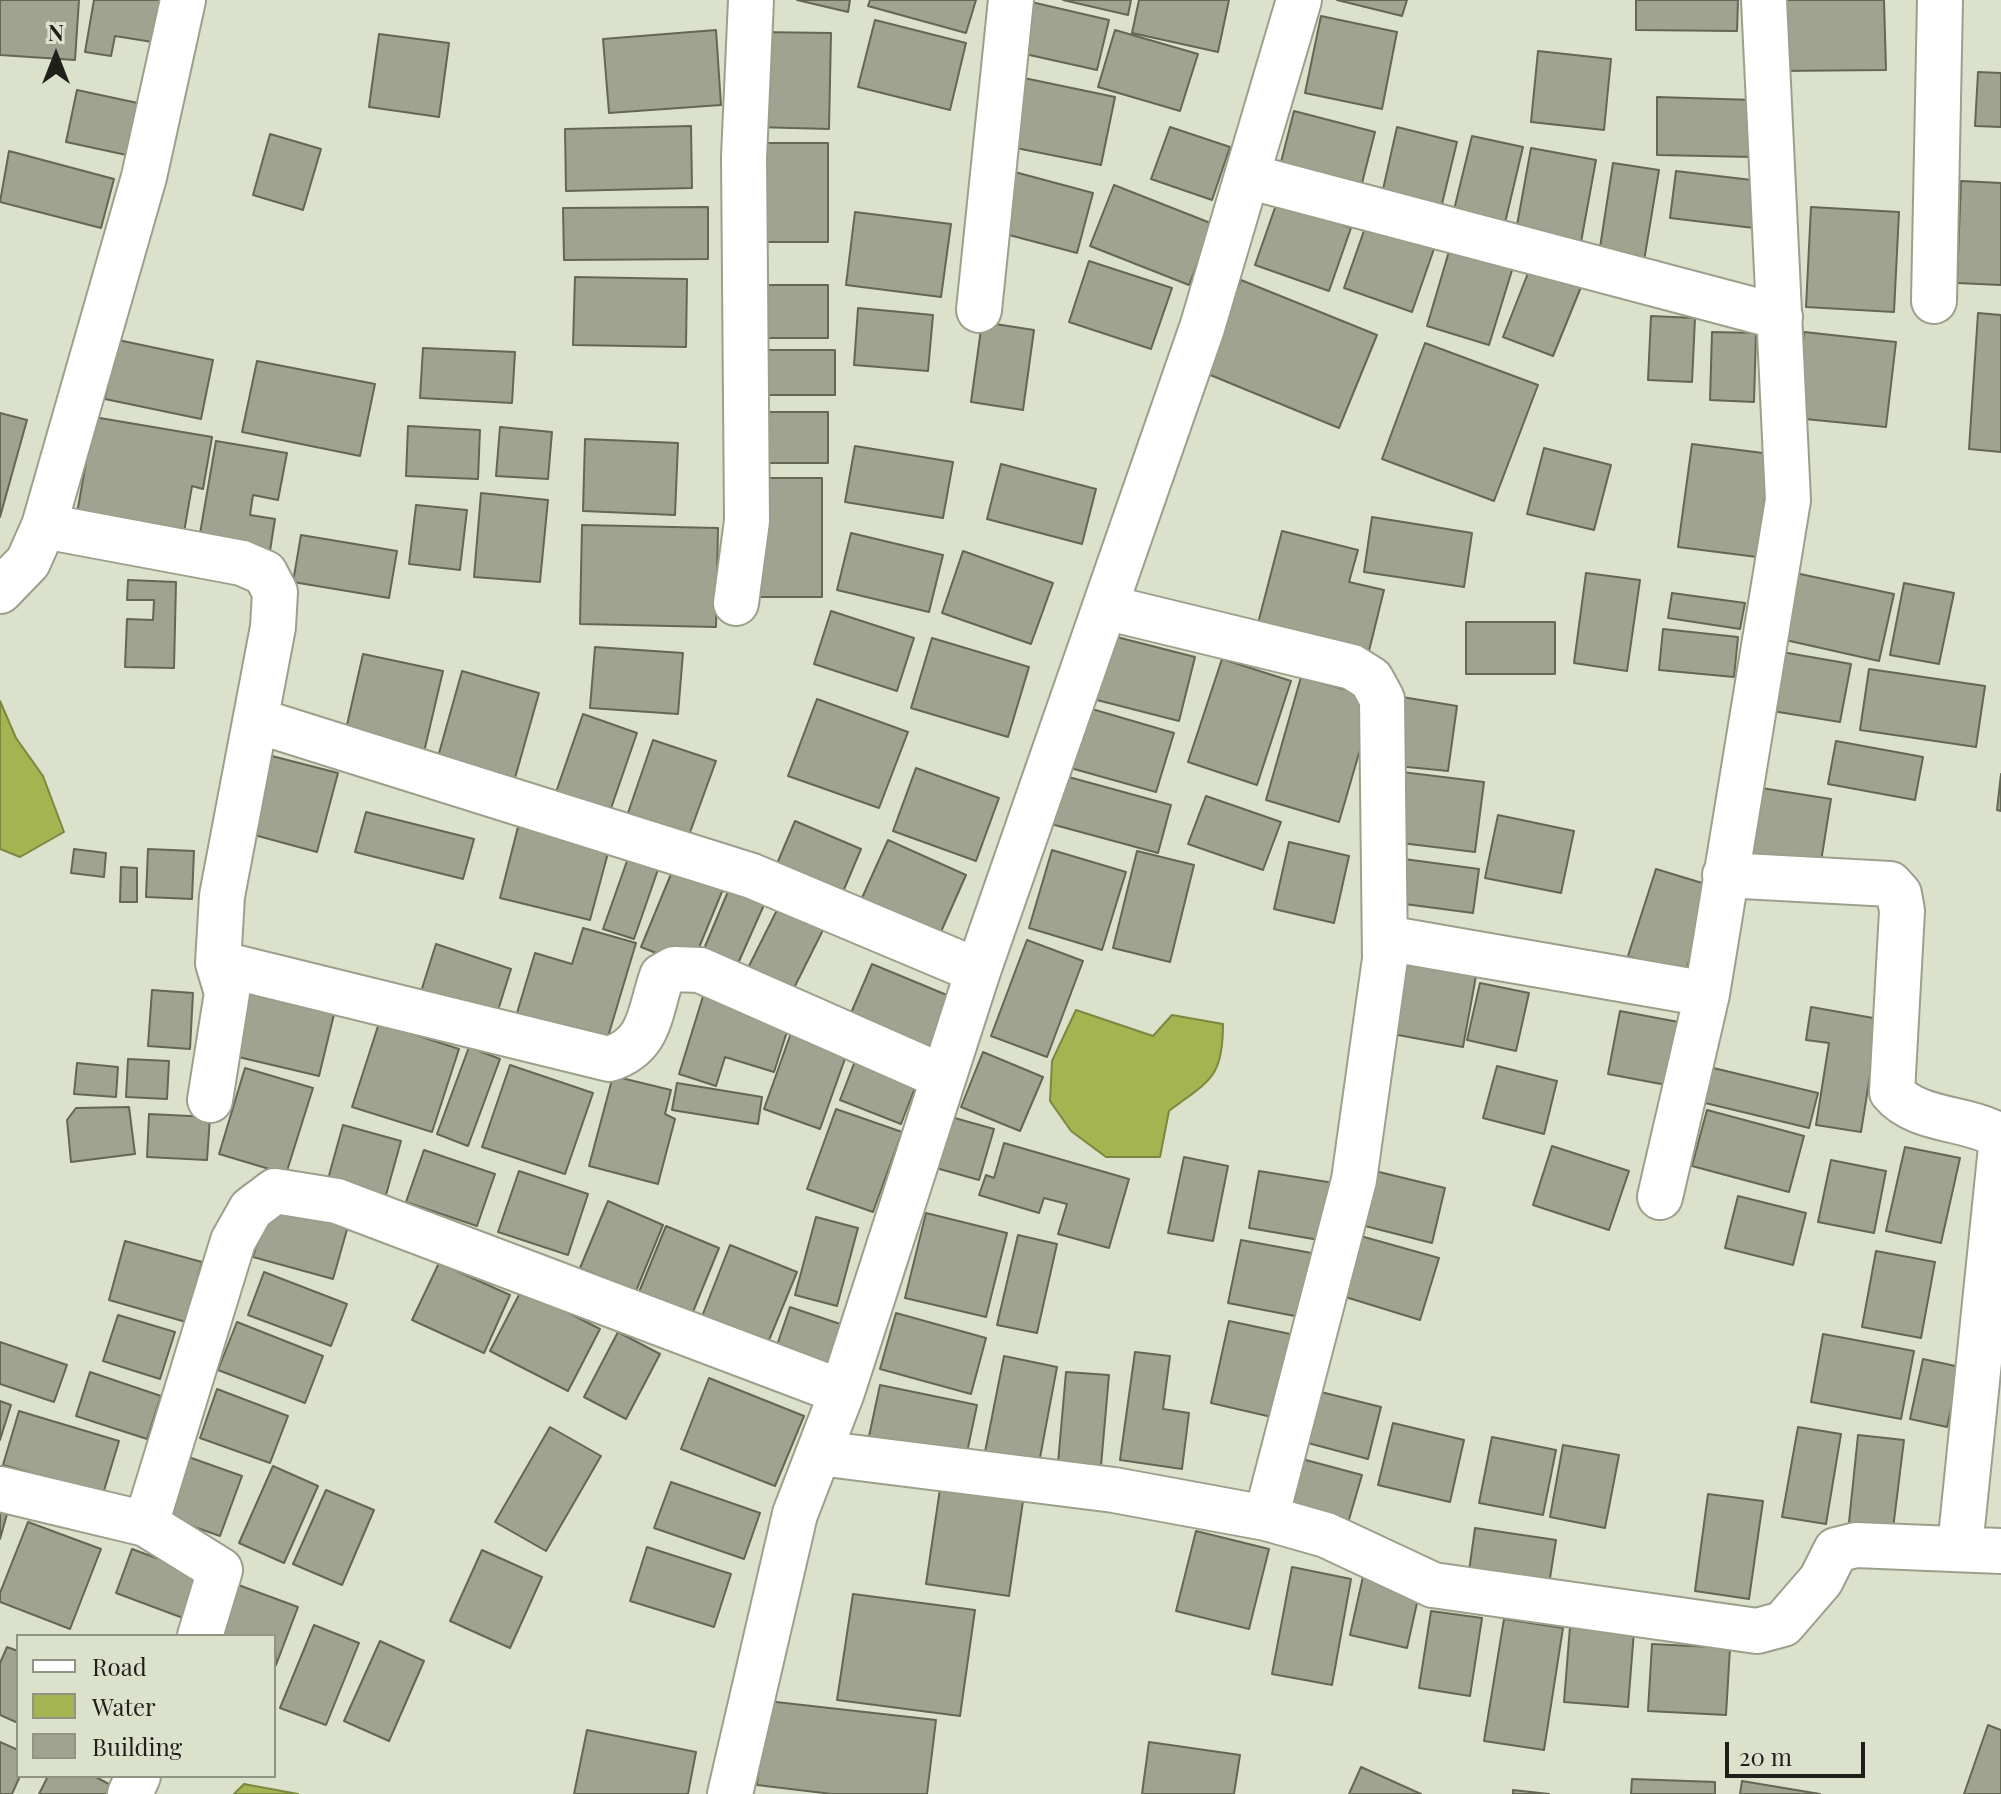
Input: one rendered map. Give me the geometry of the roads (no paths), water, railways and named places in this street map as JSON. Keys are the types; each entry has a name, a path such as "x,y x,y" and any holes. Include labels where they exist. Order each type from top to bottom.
{"street":[{"path":"183,0 144,177 18,558 242,563 265,573 275,592 258,721 222,896 218,963 227,993 210,1100"},
{"path":"736,603 747,521 744,157 751,0"},
{"path":"979,310 1011,0"},
{"path":"730,1794 795,1514 842,1392 978,971 1202,328 1299,0"},
{"path":"1660,1197 1707,994 1788,500 1764,0"},
{"path":"1934,301 1940,0"},
{"path":"1247,176 1780,317"},
{"path":"1105,607 1352,667 1371,679 1382,699 1385,938 1354,1180 1266,1518"},
{"path":"258,721 752,876 978,971"},
{"path":"819,1453 1114,1490 1266,1518 1326,1535 1433,1585 1757,1631 1783,1624 1821,1580 1836,1550 1856,1545 1981,1549 2001,1147 1996,1134 1983,1127 1902,1104 1892,1092 1902,911 1899,894 1890,884 1725,875"},
{"path":"1385,938 1707,994"},
{"path":"218,963 609,1059 629,1053 643,1037 662,976 674,969 700,970 943,1077"},
{"path":"146,1524 233,1241 251,1209 275,1191 337,1201 842,1392"},
{"path":"0,1489 146,1524 220,1570 201,1634"}],"water":[{"path":"0,701 16,738 43,776 64,832 20,857 0,849"},
{"path":"1076,1010 1153,1036 1172,1015 1223,1024 1217,1067 1204,1084 1169,1111 1160,1157 1106,1157 1071,1131 1050,1101 1052,1061"},
{"path":"244,1784 298,1794 234,1794"}]}
